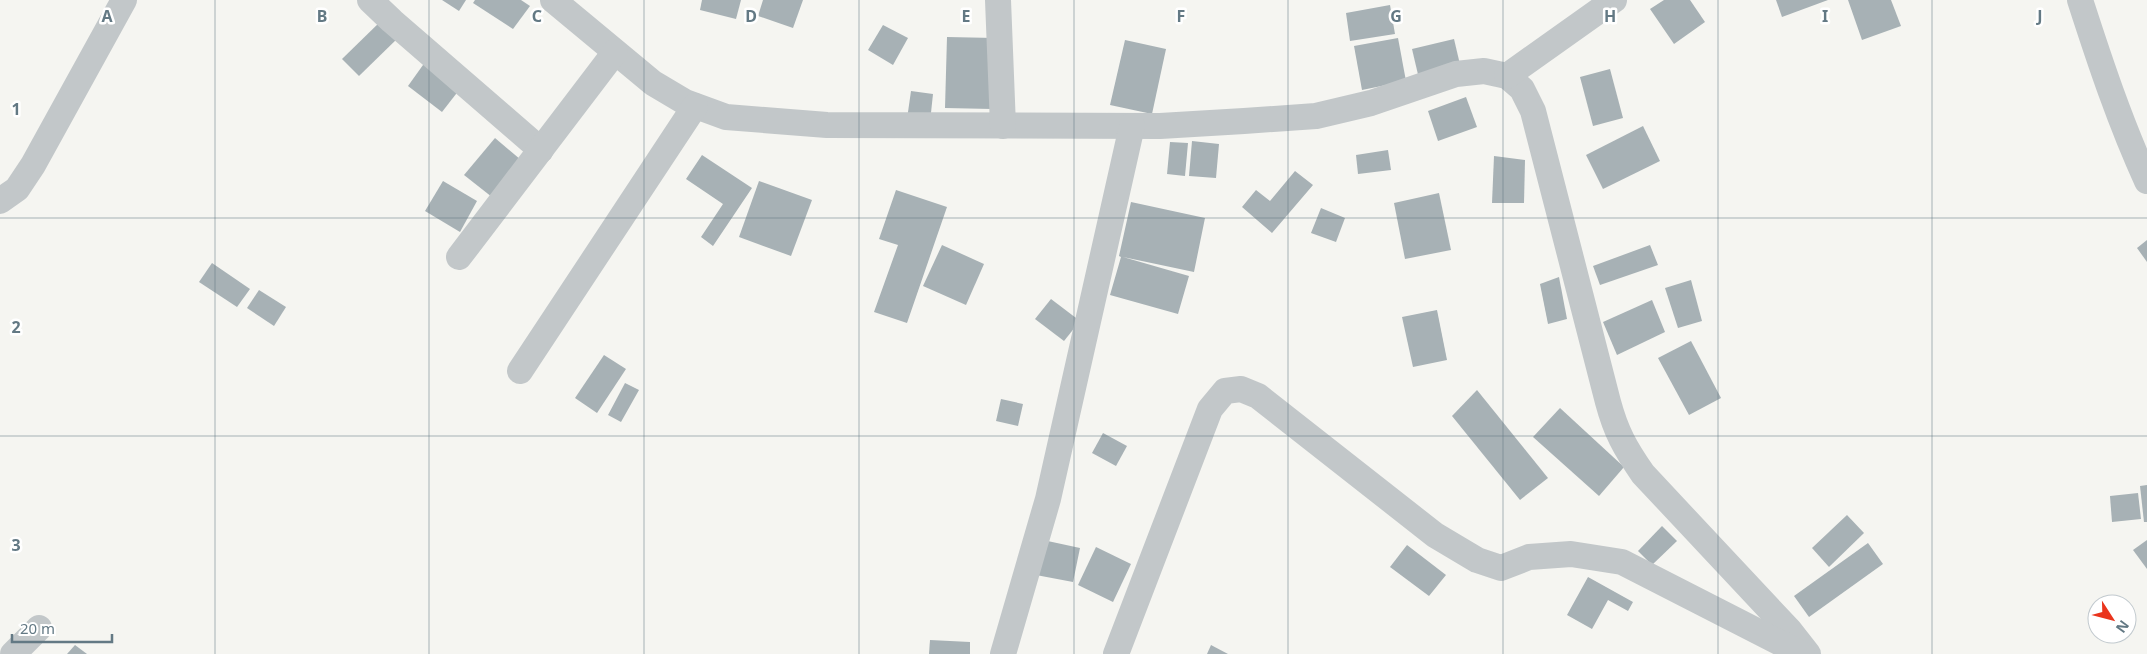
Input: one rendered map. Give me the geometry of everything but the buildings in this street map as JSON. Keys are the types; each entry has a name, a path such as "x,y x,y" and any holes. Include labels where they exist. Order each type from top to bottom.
{"street":[{"path":"0,201 17,188 33,165 124,0"},
{"path":"370,0 541,150"},
{"path":"553,0 653,83 695,106 726,117 827,125 1132,126 1244,121 1316,116 1371,103 1456,74 1484,71 1507,76 1522,90 1532,111 1608,402 1623,446 1643,474 1790,631 1808,654"},
{"path":"998,0 1004,126"},
{"path":"1507,76 1614,0"},
{"path":"2080,0 2106,82 2127,137 2147,181"},
{"path":"459,257 616,52"},
{"path":"520,371 695,106"},
{"path":"1003,654 1048,499 1132,126"},
{"path":"1116,654 1210,409 1225,391 1241,389 1258,396 1435,535 1477,560 1501,568 1529,557 1571,554 1622,562 1802,654"},
{"path":"13,654 39,628"}]}
